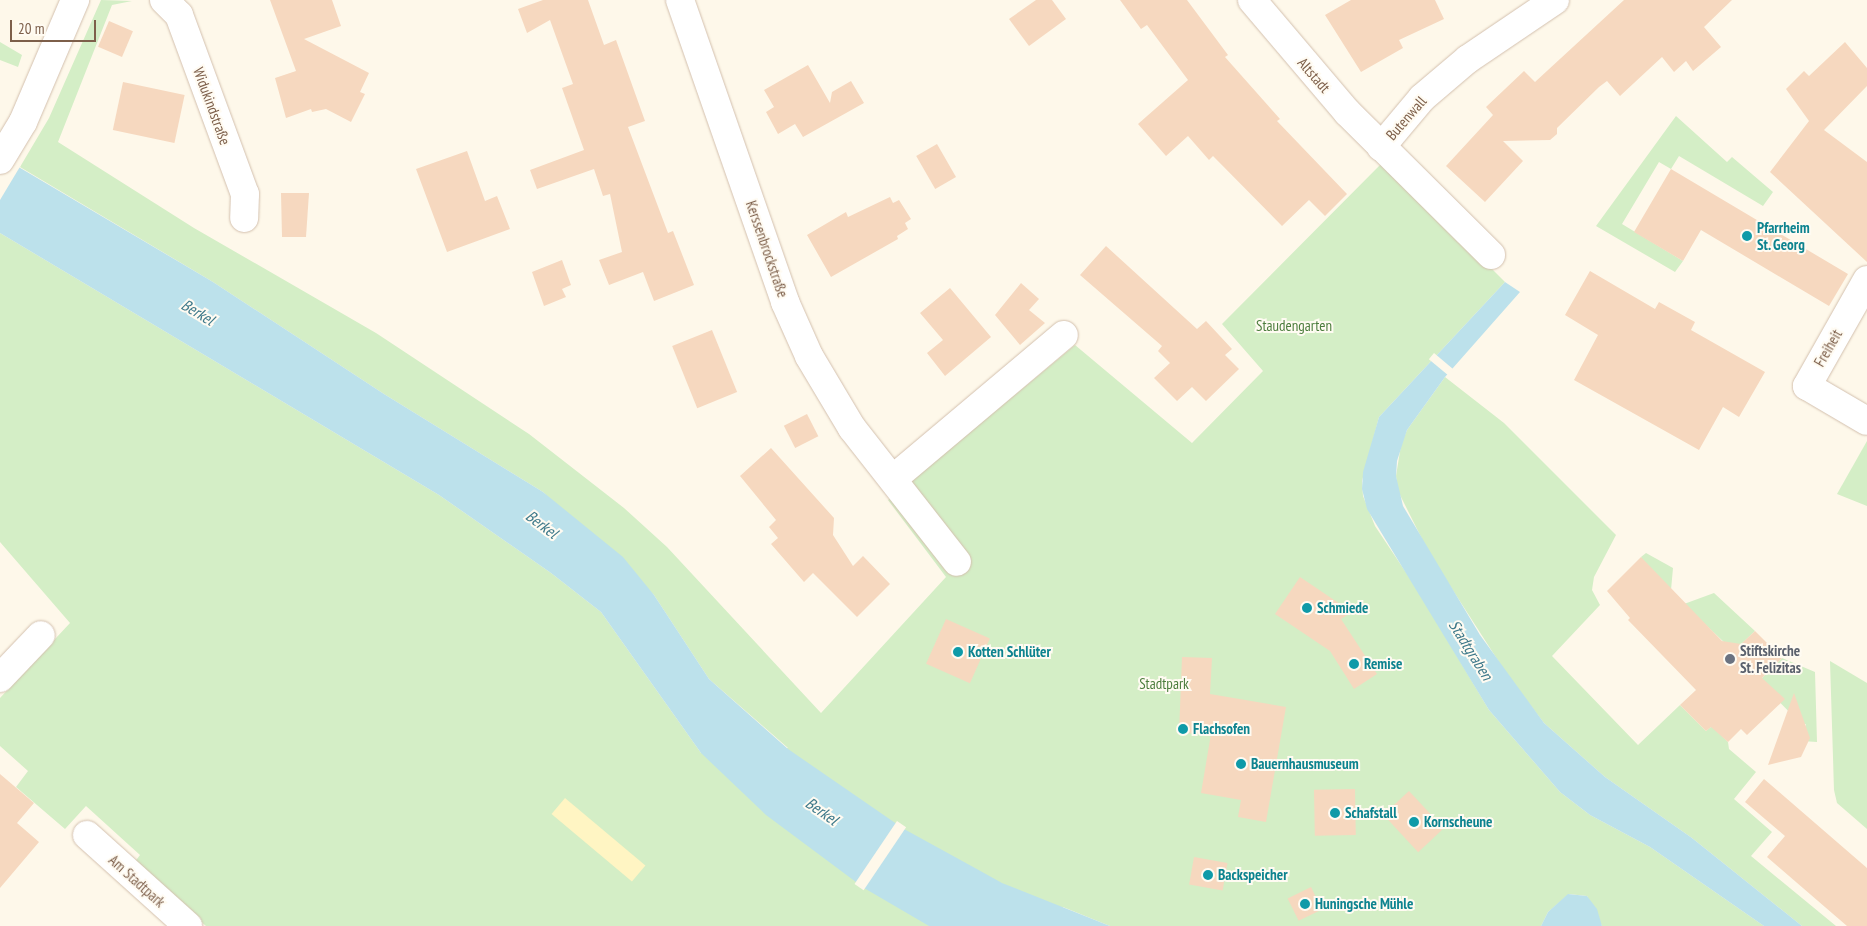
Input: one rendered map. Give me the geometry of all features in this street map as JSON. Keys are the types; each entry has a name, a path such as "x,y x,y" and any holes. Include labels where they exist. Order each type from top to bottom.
{"street":[{"path":"0,160 23,122 75,0"},
{"name":"Widukindstraße","path":"164,0 179,15 245,194 244,218"},
{"name":"Kerssenbrockstraße","path":"680,0 785,302 805,347 852,428 894,478 957,562"},
{"name":"Altstadt","path":"1252,0 1307,68 1381,147"},
{"name":"Butenwall","path":"1491,254 1381,147 1422,98 1468,59 1555,0"},
{"name":"Freiheit","path":"1867,280 1807,386 1867,421"},
{"path":"894,478 1064,335"},
{"path":"0,678 41,635"},
{"name":"Am Stadtpark","path":"87,835 188,926"}],"green space":[{"name":"Stadtpark","path":"101,0 132,1 112,5 58,142 194,228 376,333 529,434 624,508 667,547 821,713 946,577 888,500 1075,345 1192,443 1263,371 1222,324 1384,161 1505,282 1379,417 1362,481 1363,496 1375,526 1415,586 1489,710 1560,792 1590,815 1650,847 1764,926 1602,926 1587,896 1569,894 1548,912 1541,926 1110,926 1063,907 1054,926 206,926 134,863 140,855 86,806 65,829 16,787 28,771 0,746 0,698 70,623 0,542 0,233 439,495 551,573 601,612 701,753 788,748 709,679 654,595 543,492 384,394 213,282 20,167 49,118"},
{"path":"0,42 22,55 18,67 0,60"},
{"path":"1676,116 1727,162 1732,157 1773,192 1763,206 1679,156 1671,169 1659,162 1622,224 1683,261 1675,272 1596,226"},
{"path":"1445,377 1504,423 1616,535 1594,577 1592,590 1600,605 1552,656 1638,745 1680,705 1706,731 1712,726 1728,742 1729,749 1756,772 1734,799 1772,832 1751,856 1836,926 1802,926 1692,838 1605,777 1544,723 1506,673 1429,553 1398,491 1396,476 1401,445 1407,430"},
{"path":"1867,441 1867,506 1837,494"},
{"path":"1646,553 1673,568 1671,590 1645,564 1641,557"},
{"path":"1714,593 1755,631 1737,648 1734,643 1728,646 1684,604"},
{"path":"1782,658 1815,672 1817,742 1802,741 1806,724 1802,725 1759,681"},
{"path":"1830,661 1867,683 1867,829 1837,803 1834,790"}],"sand":[{"path":"565,798 645,865 632,882 552,814"}],"water":[{"name":"Berkel","path":"0,156 213,282 384,394 543,492 623,557 654,595 709,679 788,749 904,829 1002,883 1110,926 929,926 864,888 766,815 701,753 601,612 551,573 439,495 0,233"},
{"name":"Stadtgraben","path":"1505,282 1520,292 1445,377 1407,430 1397,461 1396,476 1403,506 1480,635 1544,723 1605,777 1692,838 1802,926 1764,926 1650,847 1590,815 1560,792 1489,710 1367,509 1362,489 1363,472 1379,417"},
{"path":"1568,894 1587,896 1597,909 1602,926 1541,926 1548,912"}],"pier":[{"path":"0,153 21,165 0,200"},
{"path":"1434,353 1454,370 1449,376 1429,359"},
{"path":"897,821 906,827 864,890 855,884"}],"building":[{"path":"270,0 332,0 341,26 304,39 369,73 360,92 365,94 351,122 326,109 312,112 311,109 286,118 275,78 296,71"},
{"path":"543,0 588,0 604,45 616,40 645,121 628,127 668,233 673,231 694,285 654,301 643,272 609,285 599,260 622,252 610,194 603,196 594,169 537,189 530,170 584,150 562,88 573,84 550,20 527,33 518,9"},
{"path":"1036,0 1052,0 1066,19 1029,46 1009,19"},
{"path":"1120,0 1187,0 1228,55 1225,57 1280,119 1277,121 1347,194 1325,216 1309,200 1282,226 1213,156 1209,160 1188,136 1166,156 1138,124 1188,80 1147,25 1141,29"},
{"path":"1351,0 1435,0 1444,19 1399,40 1403,48 1361,72 1325,15"},
{"path":"1624,0 1732,0 1704,27 1721,47 1693,71 1686,61 1674,72 1662,57 1620,96 1607,81 1557,128 1557,134 1550,140 1503,141 1523,161 1485,202 1446,166 1493,115 1486,107 1524,71 1535,82"},
{"path":"109,21 133,31 122,57 98,47"},
{"path":"1845,42 1867,68 1867,86 1824,130 1867,162 1867,262 1770,172 1809,121 1786,89 1804,71 1809,76"},
{"path":"808,65 830,103 832,92 851,81 864,103 803,137 795,124 778,134 766,112 774,107 764,90"},
{"path":"123,82 185,95 174,143 113,130"},
{"path":"937,144 956,177 935,189 916,156"},
{"path":"467,151 485,201 497,196 510,229 447,252 416,169"},
{"name":"Pfarrheim St. Georg","path":"1671,169 1848,274 1829,306 1701,230 1683,261 1634,232"},
{"path":"281,193 309,193 306,237 282,237"},
{"path":"890,197 893,203 899,200 911,219 905,223 908,229 897,236 898,239 831,277 807,235 846,212 848,217"},
{"path":"1106,246 1197,329 1206,321 1232,349 1225,355 1239,369 1206,401 1192,387 1177,401 1154,378 1170,363 1158,351 1162,346 1080,275"},
{"path":"562,260 571,285 562,289 566,297 544,306 532,272"},
{"path":"1590,271 1655,309 1659,302 1695,322 1691,330 1765,372 1739,417 1723,407 1699,450 1574,380 1598,335 1565,315"},
{"path":"1021,283 1039,299 1029,310 1045,323 1020,345 995,315"},
{"path":"950,288 991,337 945,376 927,353 943,340 920,313"},
{"path":"712,330 737,392 697,408 672,346"},
{"path":"807,414 818,436 795,448 784,426"},
{"path":"771,448 834,518 833,535 853,566 863,556 890,584 857,617 813,573 804,582 771,544 778,538 769,527 776,520 740,476"},
{"name":"Stiftskirche St. Felizitas","path":"1641,557 1722,641 1741,644 1755,631 1782,658 1762,678 1785,699 1747,735 1741,729 1728,742 1711,727 1706,731 1680,705 1696,690 1628,620 1630,618 1607,591"},
{"path":"1300,577 1352,612 1341,619 1377,674 1354,689 1330,651 1275,614"},
{"name":"Kotten Schlüter","path":"946,619 990,639 970,683 926,664"},
{"name":"Bauernhausmuseum","path":"1182,657 1212,658 1210,694 1286,707 1266,822 1238,817 1241,800 1201,793 1211,734 1179,733"},
{"path":"1794,693 1810,738 1801,757 1768,765"},
{"path":"0,774 34,803 17,823 39,842 0,888"},
{"path":"1764,779 1867,868 1867,926 1847,926 1767,857 1785,836 1745,802"},
{"name":"Schafstall","path":"1355,789 1356,835 1315,836 1314,790"},
{"name":"Kornscheune","path":"1409,791 1444,828 1418,852 1383,815"},
{"name":"Backspeicher","path":"1194,857 1227,863 1223,890 1189,885"},
{"name":"Huningsche Mühle","path":"1311,887 1322,909 1299,921 1288,898"}],"place":[{"name":"Pfarrheim St. Georg","path":"1747,236"},
{"name":"Schmiede","path":"1307,608"},
{"name":"Kotten Schlüter","path":"958,652"},
{"name":"Stiftskirche St. Felizitas","path":"1730,659"},
{"name":"Remise","path":"1354,664"},
{"name":"Flachsofen","path":"1183,729"},
{"name":"Bauernhausmuseum","path":"1241,764"},
{"name":"Schafstall","path":"1335,813"},
{"name":"Kornscheune","path":"1414,822"},
{"name":"Backspeicher","path":"1208,875"},
{"name":"Huningsche Mühle","path":"1305,904"}],"park label":[{"name":"Staudengarten","path":"1294,326"}]}
